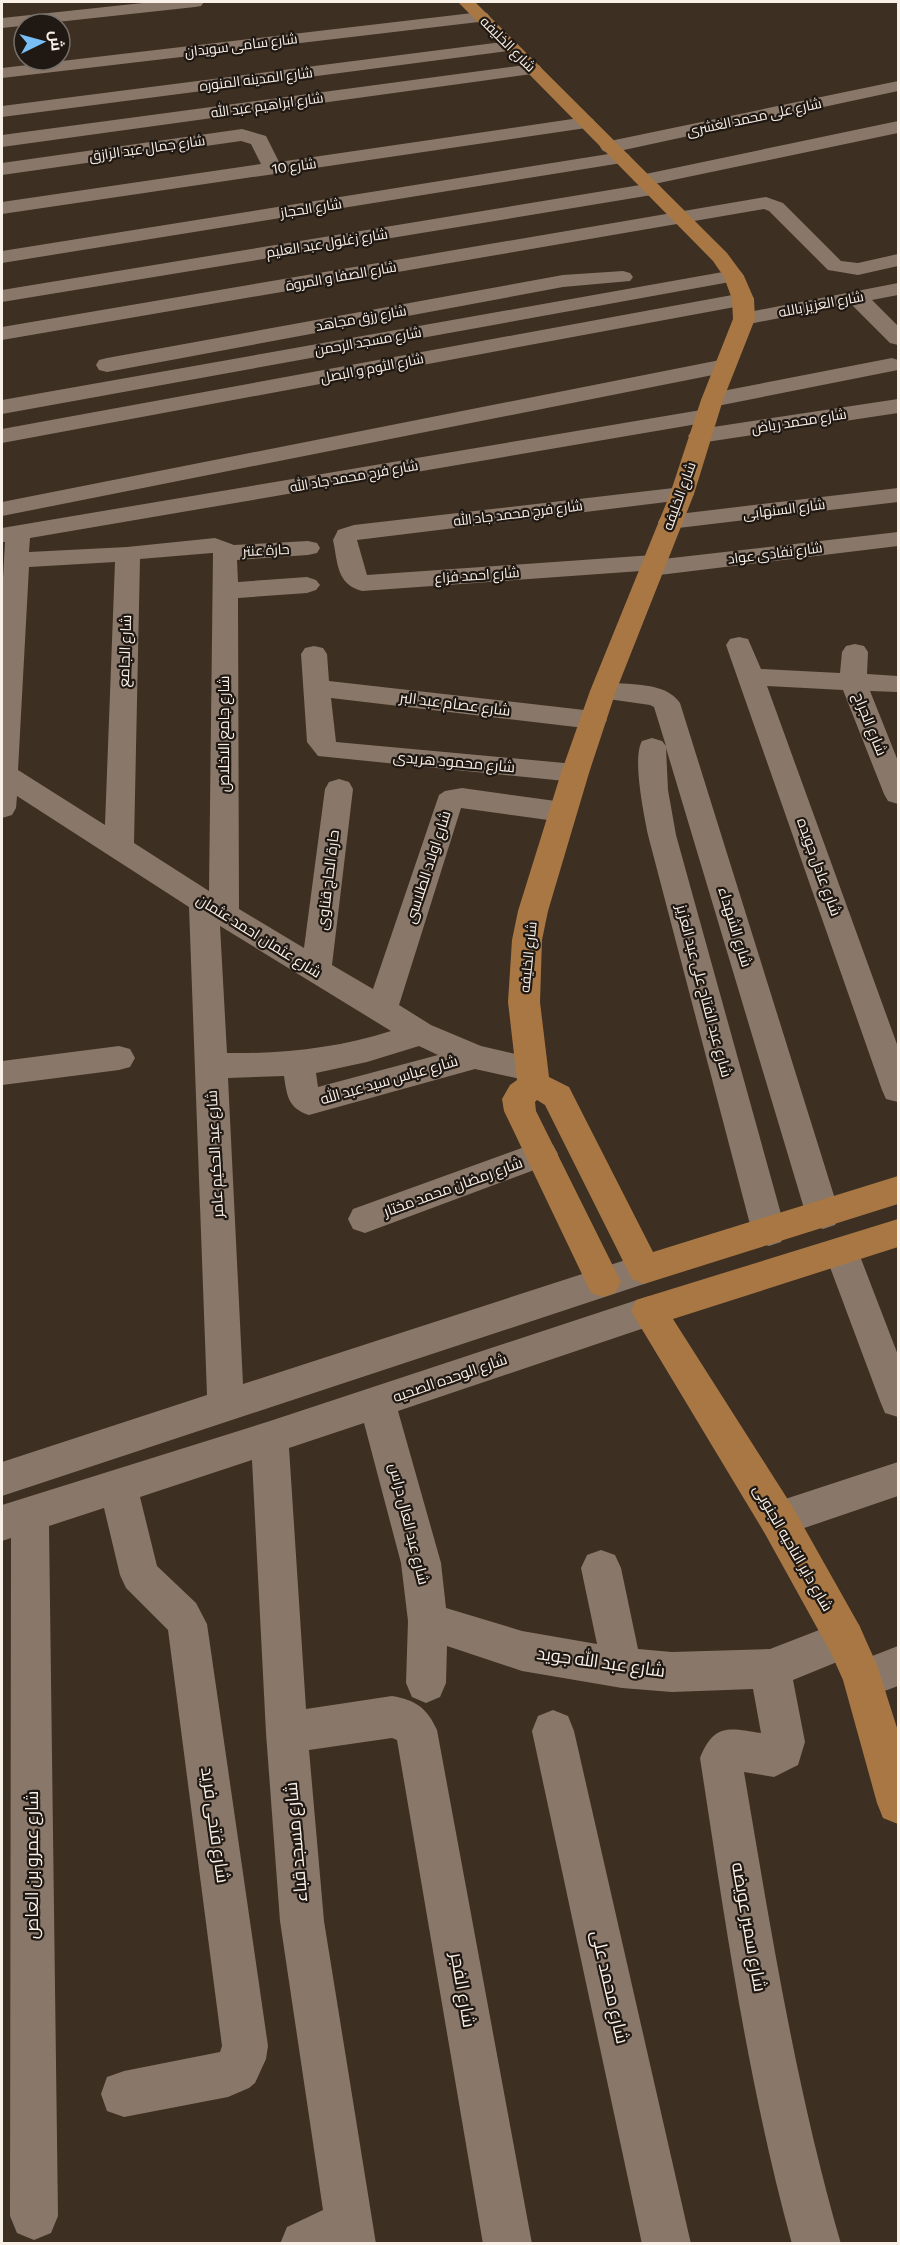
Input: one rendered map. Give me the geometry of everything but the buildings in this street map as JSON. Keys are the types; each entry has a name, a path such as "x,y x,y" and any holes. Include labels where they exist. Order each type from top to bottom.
{"main road":[{"name":"شارع الخليفه","path":"474,10 727,267 744,309 681,494 603,691 575,773 533,911 527,940 524,1002 532,1078"},
{"path":"603,1282 518,1105 521,1093 532,1078 557,1096 644,1269 898,1190"},
{"path":"816,1217 835,1253"},
{"name":"شارع الوحده الصحيه","path":"650,1311 898,1233"},
{"name":"شارع داير الناحيه الجنوبى","path":"650,1311 778,1519 845,1640 881,1673 898,1803"}],"street":[{"path":"2,23 195,2"},
{"name":"شارع سامى سويدان","path":"2,73 474,10"},
{"name":"شارع المدينه المنوره","path":"2,112 510,46"},
{"name":"شارع ابراهيم عبد الله","path":"2,141 533,69"},
{"name":"شارع على محمد الغشرى","path":"616,153 898,86"},
{"name":"شارع 10","path":"2,208 586,123"},
{"name":"شارع زغلول عبد العليم","path":"2,296 647,184 898,127"},
{"name":"شارع جمال عبد الرازق","path":"2,169 242,135 260,140 273,168"},
{"name":"شارع الحجاز","path":"2,257 616,153"},
{"name":"شارع الصفا و المروة","path":"2,334 766,203 776,207 835,266 858,269 898,260"},
{"name":"شارع رزق مجاهد","path":"83,369 562,281 619,278 727,267"},
{"name":"شارع مسجد الرحمن","path":"2,407 727,267"},
{"name":"شارع العزيز بالله","path":"744,309 856,297 898,289"},
{"path":"856,297 898,338"},
{"name":"شارع الثوم و البصل","path":"2,436 744,309"},
{"path":"706,417 892,365"},
{"path":"2,509 725,366"},
{"name":"شارع محمد رياض","path":"706,417 898,406"},
{"name":"شارع فرح محمد جاد الله","path":"10,534 706,417"},
{"name":"شارع فرج محمد جاد الله","path":"354,532 681,494"},
{"name":"شارع السنهابى","path":"670,522 898,495"},
{"name":"شارع احمد فزاع","path":"354,532 345,540 354,578 362,583 652,566"},
{"path":"2,808 8,588 16,561 10,534"},
{"name":"شارع نفادى عواد","path":"652,566 898,538"},
{"path":"16,561 130,554 215,545 224,549 225,553"},
{"name":"حارة عنتر","path":"225,553 308,548"},
{"name":"شارع جامع الاخلاص","path":"214,908 225,553"},
{"name":"شارع الجامع","path":"119,848 130,554"},
{"path":"225,591 307,585"},
{"name":"شارع عادل جويده","path":"740,645 898,1090"},
{"name":"شارع الجراح","path":"855,652 853,682 890,753 898,794"},
{"path":"314,654 317,688"},
{"path":"751,677 898,684"},
{"name":"شارع عصام عبد البر","path":"317,688 593,720"},
{"name":"شارع محمود هريدى","path":"317,688 321,742 324,748 333,751 575,773"},
{"name":"شارع الشهداء","path":"603,691 657,697 666,703 816,1217"},
{"name":"شارع عبد الفتاح على عبد العزيز","path":"652,747 654,790 662,835 769,1232"},
{"name":"شارع عثمان احمد عثمان","path":"2,773 214,908 420,1033 532,1078"},
{"name":"حارة الحاج قناوى","path":"316,971 339,789"},
{"name":"شارع اولاد الطلاسى","path":"382,1009 449,802 455,798 462,798 563,812"},
{"name":"شارع عبد الحكيم عامر","path":"214,908 211,1065 226,1405"},
{"path":"211,1065 255,1067 339,1058 420,1033"},
{"name":"شارع عباس سيد عبد الله","path":"299,1064 303,1097 309,1102 475,1056"},
{"path":"2,1073 119,1058"},
{"name":"شارع رمضان محمد مختار","path":"365,1219 541,1154"},
{"path":"835,1253 898,1401"},
{"path":"2,1479 644,1269"},
{"name":"شارع الوحده الصحيه","path":"16,1518 270,1438 650,1311"},
{"name":"شارع عبد العال دراس","path":"377,1403 421,1563 428,1621 426,1683"},
{"name":"شارع مسجد قباء","path":"270,1438 287,1733 302,1921 351,2234"},
{"path":"778,1519 898,1479"},
{"name":"شارع فتحى فريد","path":"118,1486 140,1575 147,1586 179,1611 187,1624 245,2046 243,2061 234,2072 124,2094"},
{"name":"شارع عمرو بن العاص","path":"16,1518 33,2216"},
{"path":"601,1568 622,1668"},
{"name":"شارع عبد الله جويد","path":"428,1621 522,1651 622,1668 672,1672 770,1669 845,1640"},
{"name":"شارع سمير عويضه","path":"770,1669 784,1742 783,1750 774,1756 729,1749 721,1758 776,2087 796,2177 817,2244"},
{"name":"شارع الفجر","path":"287,1733 392,1717 406,1719 416,1730 508,2244"},
{"name":"شارع محمد على","path":"553,1731 667,2244"},
{"path":"304,2244 351,2234"}]}
